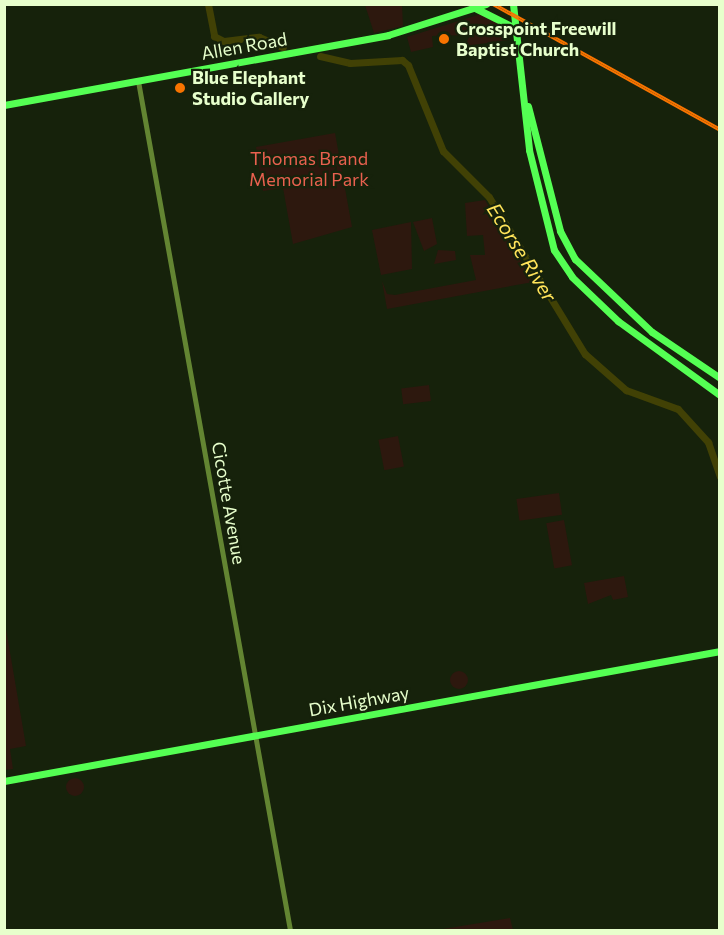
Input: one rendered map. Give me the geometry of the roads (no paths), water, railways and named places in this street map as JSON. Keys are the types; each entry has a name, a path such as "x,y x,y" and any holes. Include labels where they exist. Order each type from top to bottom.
{"main road":[{"name":"Allen Road","path":"4,105 388,35 486,4"},
{"path":"513,4 540,211 562,264 633,334 720,395"},
{"path":"475,8 517,29"},
{"path":"525,98 560,231 575,259 645,326 720,378"},
{"name":"Dix Highway","path":"4,780 720,651"}],"street":[{"name":"Cicotte Avenue","path":"138,81 290,930"}],"waterway":[{"name":"Ecorse River","path":"208,4 214,36 224,41 259,37 283,47"},
{"name":"Ecorse River","path":"320,56 350,63 402,60 408,65 443,151 489,197 585,354 626,390 678,409 708,442 720,477"}],"railway":[{"path":"493,4 720,130"}],"place":[{"name":"Crosspoint Freewill Baptist Church","path":"444,39"},
{"name":"Blue Elephant Studio Gallery","path":"180,88"}],"park label":[{"name":"Thomas Brand Memorial Park","path":"309,169"}]}
